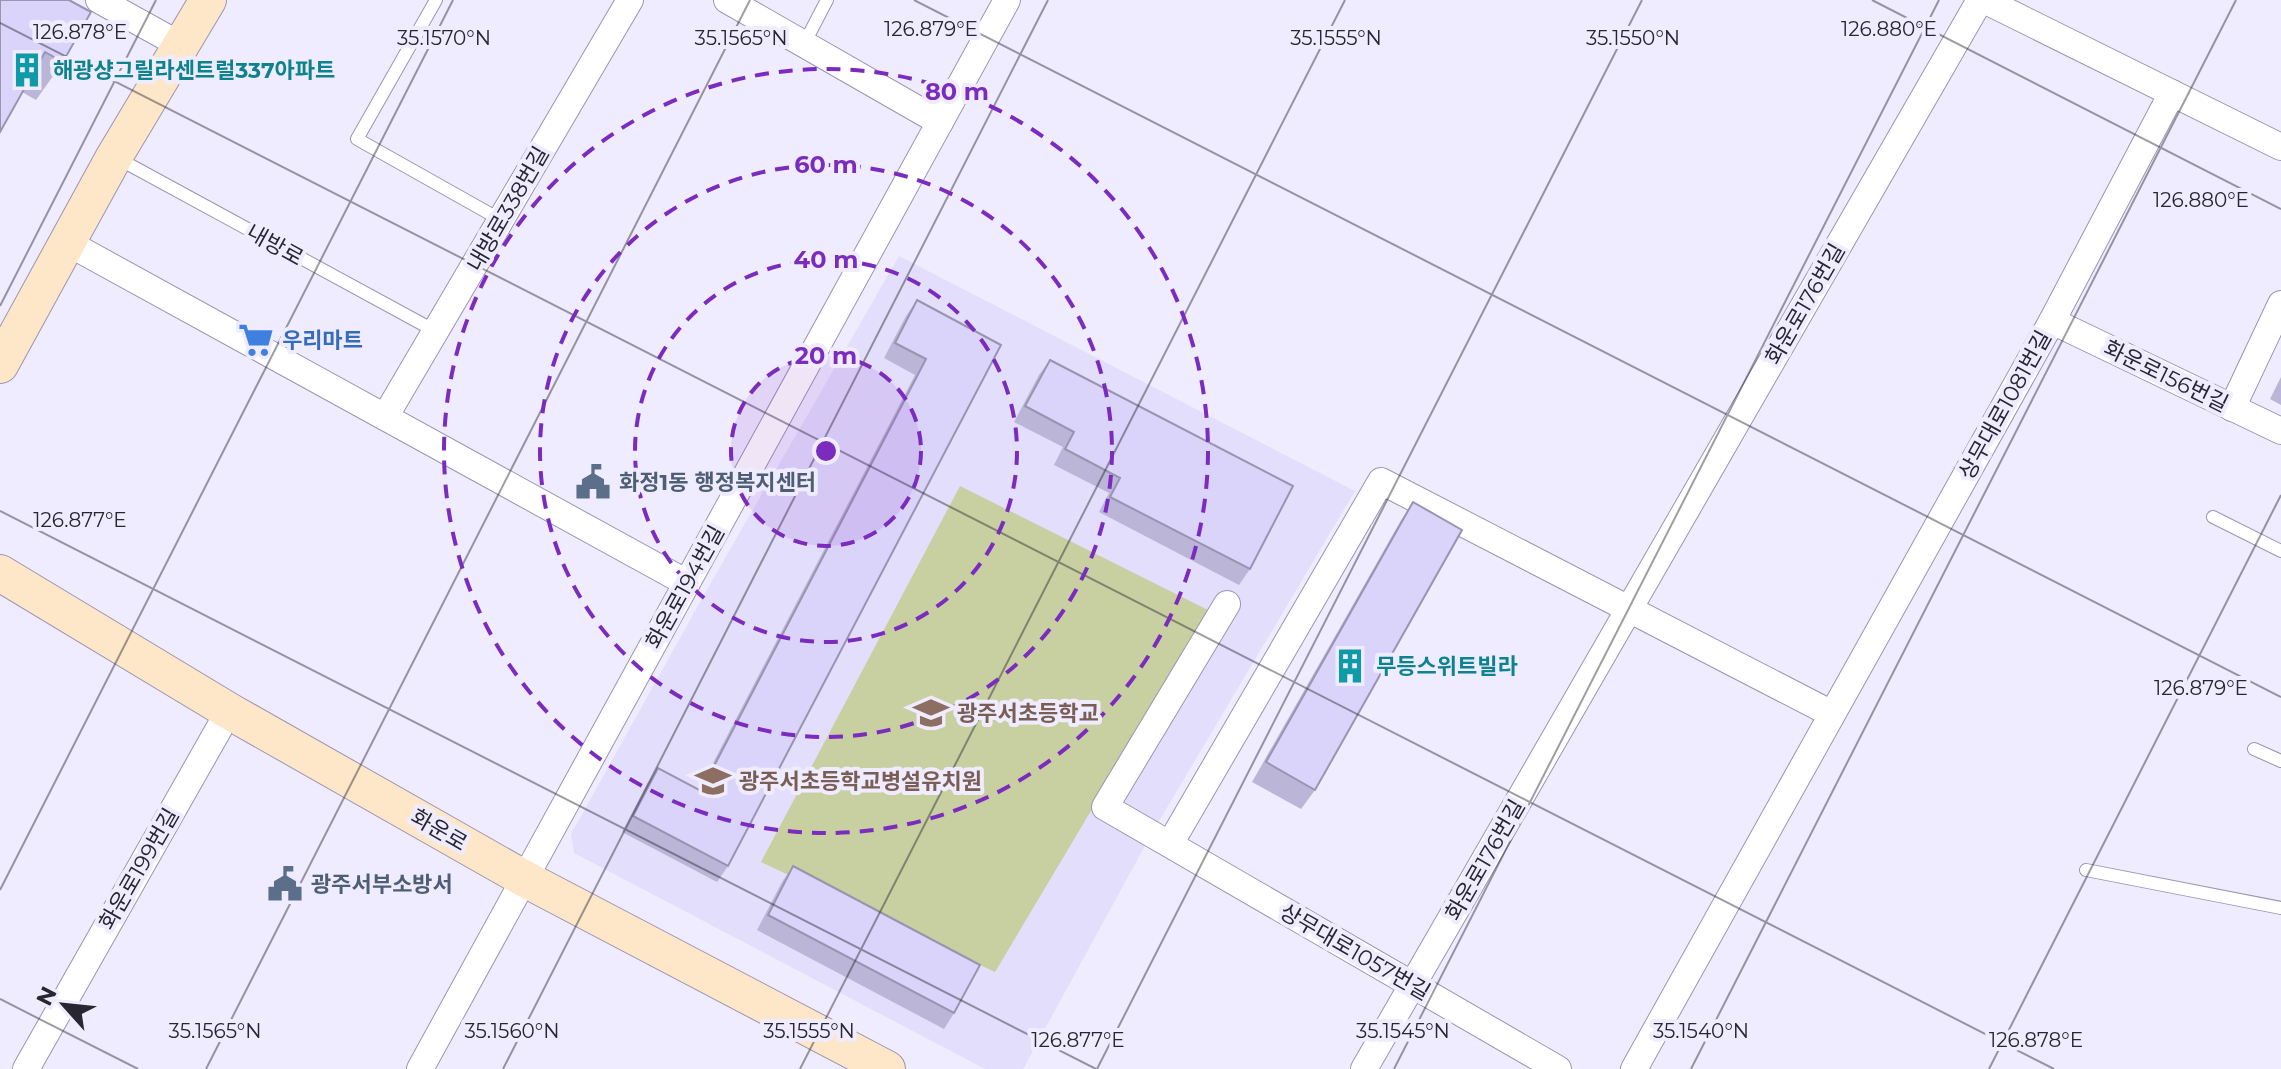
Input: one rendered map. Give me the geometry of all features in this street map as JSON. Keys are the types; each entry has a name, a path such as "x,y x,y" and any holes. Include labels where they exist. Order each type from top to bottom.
{"street":[{"path":"99,0 182,46"},
{"path":"0,365 114,157 208,0"},
{"name":"내방로338번길","path":"385,417 630,0"},
{"path":"727,0 940,122"},
{"name":"화운로194번길","path":"420,1069 1007,0"},
{"path":"1982,0 2281,147"},
{"name":"화운로176번길","path":"1364,1069 1982,0"},
{"name":"상무대로1081번길","path":"1832,714 2052,321 2172,93"},
{"path":"68,243 687,583"},
{"path":"2232,408 2281,304"},
{"name":"화운로156번길","path":"2052,321 2281,431"},
{"path":"1161,839 1381,481 1832,714 1634,1069"},
{"name":"화운로","path":"0,573 229,711 525,879 887,1069"},
{"name":"상무대로1057번길","path":"1227,604 1105,807 1558,1069"},
{"name":"화운로199번길","path":"26,1069 229,711"}],"lane":[{"path":"436,0 357,139 501,220"},
{"path":"804,44 827,0"},
{"name":"내방로","path":"114,157 437,332"},
{"path":"2213,517 2281,551"},
{"path":"2254,749 2281,761"},
{"path":"2086,870 2281,908"}],"shaded area":[{"name":"광주서초등학교","path":"899,256 1355,491 1152,833 1023,1069 985,1069 574,853 571,834 705,593"}],"green space":[{"path":"960,486 1210,611 995,972 761,862"}],"building":[{"path":"0,0 69,0 91,12 63,62 45,52 0,132"},
{"path":"917,300 1001,345 728,866 633,816 658,768 701,791 926,359 895,343"},
{"path":"1050,360 1293,486 1250,569 1110,497 1120,478 1065,449 1074,432 1025,406"},
{"name":"무등스위트빌라","path":"1413,502 1462,530 1315,790 1266,762"},
{"path":"793,866 980,965 954,1013 768,915"}],"place":[{"name":"해광샹그릴라센트럴337아파트","path":"27,70"},
{"name":"우리마트","path":"256,340"},
{"name":"화정1동 행정복지센터","path":"593,482"},
{"name":"무등스위트빌라","path":"1350,666"},
{"name":"광주서초등학교","path":"931,713"},
{"name":"광주서초등학교병설유치원","path":"713,781"},
{"name":"광주서부소방서","path":"285,884"}]}
